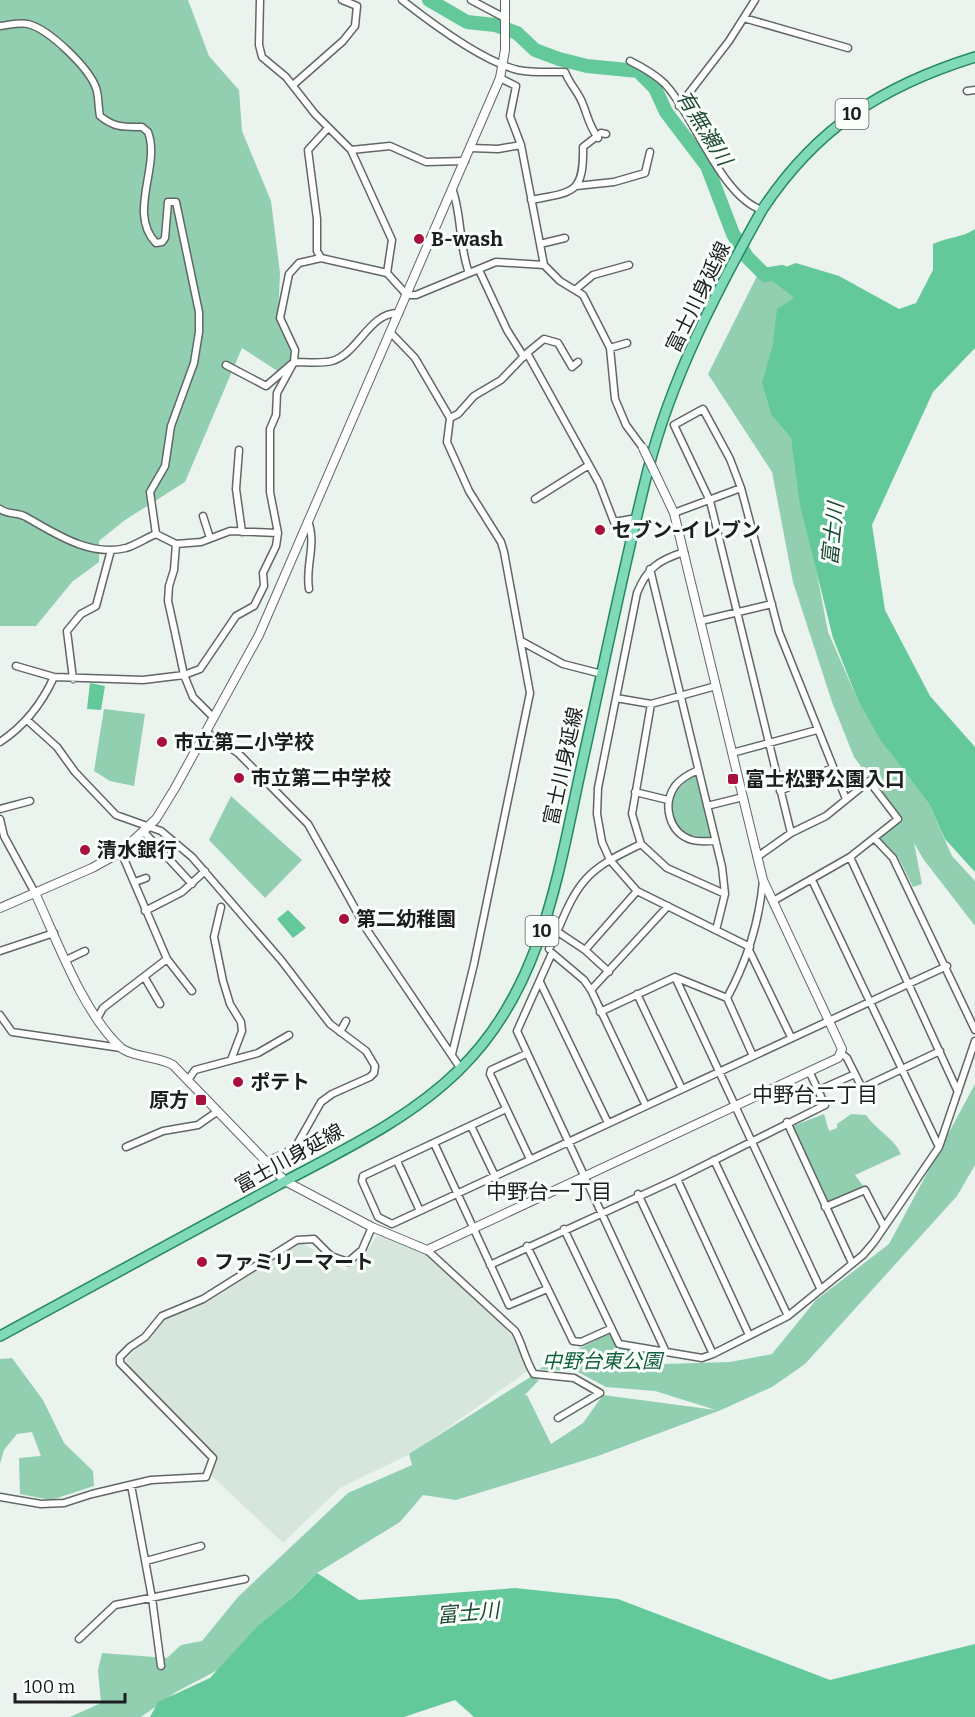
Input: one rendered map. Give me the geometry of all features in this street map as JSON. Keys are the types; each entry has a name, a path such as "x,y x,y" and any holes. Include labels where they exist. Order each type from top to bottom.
{"main road":[{"name":"富士川身延線","path":"0,1336 285,1181 417,1106 461,1069 489,1037 528,972 554,890 648,469 673,390 733,264 761,212 797,164 823,136 852,114 903,84 975,57"}],"street":[{"path":"260,0 259,45 262,57 293,85 328,128 351,150 392,240 387,273"},
{"path":"293,85 343,41 355,26 358,3 342,0"},
{"path":"402,0 459,39 504,65 519,70 564,72 570,86 582,100 587,123 598,138"},
{"path":"471,0 505,19"},
{"path":"679,106 755,0"},
{"path":"0,908 121,852 146,829 162,810 214,718 259,635 500,78 506,50 507,1"},
{"path":"744,18 848,48"},
{"path":"0,26 28,24 39,29 68,51 84,69 96,88 100,116 122,129 142,127 148,132 152,152 146,176 145,220 148,234 156,243 162,242 165,238 168,202 176,202 180,212 183,245 199,312 199,332 194,363 171,426 165,466 150,492 156,534"},
{"path":"630,61 665,84 729,182 750,206 761,212"},
{"path":"500,78 516,86 510,116 520,145 544,265 560,281 583,296 610,348 615,399 626,425 643,448 674,513 763,880 829,1020 842,1054 847,1058 862,1088 940,1051"},
{"path":"967,90 975,90"},
{"path":"321,258 317,251 317,219 308,150 328,128"},
{"path":"576,186 584,175 584,147 598,138 601,133 606,134"},
{"path":"471,148 498,149 520,145"},
{"path":"351,150 390,146 426,162 465,161"},
{"path":"531,200 560,194 576,186 614,182 645,173 650,152"},
{"path":"453,191 459,209 462,254 470,273"},
{"path":"540,244 565,238"},
{"path":"16,666 54,677 74,679 143,680 184,675 200,669 236,616 254,606 264,586 263,573 276,546 278,533 270,492 268,447 277,393 294,362 295,350 280,318 290,274 299,263 321,258 387,273 407,296"},
{"path":"407,296 416,295 496,262 544,265"},
{"path":"575,291 593,275 629,265"},
{"path":"479,270 507,330 526,355 589,465 614,522 637,518"},
{"path":"226,365 267,386 294,362 331,361 343,355 380,318 399,313"},
{"path":"391,333 415,358 450,418 447,442 469,491 501,542 530,693 474,964 452,1054"},
{"path":"450,418 458,414 474,396 501,380 544,339 558,343 572,367 578,362"},
{"path":"610,348 627,343"},
{"path":"791,833 710,501 674,425 703,409 730,459 741,488 778,632 846,799"},
{"path":"239,450 236,489 242,532"},
{"path":"535,499 589,465"},
{"path":"674,513 741,488"},
{"path":"0,509 5,513 20,514 59,538 111,550 128,547 156,534"},
{"path":"203,516 210,538"},
{"path":"308,521 313,535 307,576 309,589"},
{"path":"156,534 176,544 210,538 230,531 278,533"},
{"path":"313,535 321,531"},
{"path":"176,544 168,601 184,675 193,697 214,718"},
{"path":"74,679 67,631 81,614 96,606 111,550"},
{"path":"684,552 662,559 650,569 637,593 598,788 597,814 602,842 610,860 637,891 749,949 791,1037"},
{"path":"650,569 707,806 725,894 716,930"},
{"path":"700,621 772,604"},
{"path":"521,640 563,664 602,674"},
{"path":"0,742 27,720 54,677"},
{"path":"616,698 651,704 716,686"},
{"path":"651,704 632,814 641,844 667,868 725,894"},
{"path":"27,720 57,747 75,772 116,814 146,829 171,837 205,871 281,960 330,1024 366,1051 375,1066 374,1073 365,1081 332,1094 321,1102 295,1148 266,1162"},
{"path":"732,753 817,730"},
{"path":"206,732 238,753 308,824 367,930 461,1069"},
{"path":"780,791 832,768"},
{"path":"698,770 684,777 675,786 668,800 670,817 676,830 690,839 715,841"},
{"path":"757,857 791,833 826,816 869,781 897,819 850,857 773,901"},
{"path":"635,792 668,800"},
{"path":"707,806 743,797"},
{"path":"0,809 30,801"},
{"path":"0,819 3,838 35,893 83,995 121,1048"},
{"path":"146,829 192,884"},
{"path":"875,839 893,858 947,966 975,1030"},
{"path":"549,949 573,898 587,878 610,860 641,844"},
{"path":"121,852 167,959 192,991"},
{"path":"850,857 958,1092"},
{"path":"145,911 192,884 205,871"},
{"path":"135,882 146,878"},
{"path":"727,998 749,949 761,904 763,880"},
{"path":"812,880 939,1147"},
{"path":"585,950 637,891"},
{"path":"591,990 668,906"},
{"path":"221,907 214,938 223,981 230,1004 241,1022 242,1031 231,1060"},
{"path":"558,932 585,950 609,972"},
{"path":"0,951 54,933"},
{"path":"66,960 85,951"},
{"path":"646,1106 591,990 584,980 552,952 517,1031 665,1350"},
{"path":"98,1017 103,1008 167,959"},
{"path":"506,1109 363,1176 362,1181 378,1217 392,1224 908,982 947,966"},
{"path":"675,977 820,1288"},
{"path":"600,1012 675,977 727,998 753,1056"},
{"path":"145,978 160,1004"},
{"path":"540,982 608,1123"},
{"path":"637,994 682,1089"},
{"path":"0,1015 12,1032 121,1048 162,1059 188,1080 285,1181 372,1227 427,1250 515,1331 522,1344 524,1356 534,1374 574,1378 600,1394 558,1418"},
{"path":"340,1032 346,1022"},
{"path":"188,1080 195,1070 258,1053 289,1035"},
{"path":"564,1229 619,1344 665,1350 702,1359 713,1354 788,1316 863,1255 939,1147 975,1041"},
{"path":"526,1054 491,1070 490,1074 530,1159"},
{"path":"427,1250 842,1054"},
{"path":"490,1265 638,1194 677,1179 750,1140 825,1105 809,1071"},
{"path":"819,1090 855,1074"},
{"path":"126,1147 163,1131 198,1125 218,1111"},
{"path":"787,1122 852,1263"},
{"path":"471,1126 495,1176"},
{"path":"434,1143 509,1305 547,1289"},
{"path":"714,1160 788,1316"},
{"path":"397,1161 420,1211"},
{"path":"677,1179 749,1335"},
{"path":"825,1207 865,1190 884,1227"},
{"path":"638,1194 713,1354"},
{"path":"0,1497 41,1504 64,1503 151,1480 206,1477 213,1458 120,1363 120,1357 130,1347 146,1337 162,1316 203,1299 297,1240 314,1239 331,1256 348,1262 362,1250 372,1227"},
{"path":"527,1246 573,1341 581,1342 610,1329"},
{"path":"131,1485 152,1598 161,1666"},
{"path":"146,1562 201,1546"},
{"path":"79,1639 115,1605 245,1579"}],"shaded area":[{"path":"377,1235 422,1250 503,1326 519,1345 529,1370 414,1452 340,1488 283,1543 211,1475 217,1457 123,1363 170,1313 208,1302 301,1242 345,1271 369,1248"}],"green space":[{"path":"0,0 188,0 209,56 239,90 242,131 271,201 280,273 278,318 293,357 279,372 242,348 185,482 125,520 99,541 99,562 72,582 36,626 0,626"},
{"path":"760,270 794,298 772,416 791,438 828,632 857,698 889,751 929,804 952,856 975,881 975,926 924,860 914,843 922,884 913,887 898,857 879,839 901,820 854,757 832,702 793,582 772,472 708,374"},
{"path":"104,709 145,714 134,786 110,781 94,771"},
{"path":"697,775 712,838 696,836 684,831 675,824 671,814 671,804 675,793 684,783"},
{"path":"231,796 302,860 265,898 209,840"},
{"name":"中野台東公園","path":"975,1084 975,1165 957,1196 805,1364 772,1387 721,1410 598,1456 456,1500 423,1495 400,1522 317,1573 218,1670 176,1692 141,1717 70,1717 101,1703 98,1670 102,1653 167,1658 181,1645 202,1641 238,1597 348,1493 412,1465 409,1454 532,1376 539,1380 524,1396 527,1395 551,1444 583,1423 603,1395 716,1410 655,1391 606,1387 578,1372 539,1369 610,1333 618,1347 664,1356 662,1364 730,1362 772,1354 816,1300 889,1244"},
{"path":"824,1114 829,1131 837,1128 837,1124 851,1114 866,1115 894,1143 901,1154 855,1175 864,1187 828,1202 793,1126"},
{"path":"12,1358 43,1400 64,1443 93,1471 94,1486 51,1500 20,1494 19,1458 41,1456 32,1432 17,1434 4,1450 0,1464 0,1359"}],"water":[{"name":"富士川","path":"975,229 975,348 933,392 872,525 885,610 930,696 975,747 975,872 945,839 929,804 879,738 857,698 833,638 800,505 791,438 772,416 762,383 773,344 777,309 794,298 765,275 796,263 839,276 899,309 916,303 933,270 933,244"},
{"path":"90,683 105,686 101,710 87,709"},
{"path":"288,910 306,928 293,938 277,919"},
{"name":"富士川","path":"317,1573 359,1600 515,1588 618,1599 830,1680 975,1644 975,1717 474,1717 455,1700 404,1717 150,1717 158,1702 210,1678 257,1627"}],"waterway":[{"name":"有無瀬川","path":"429,0 467,22 495,25 517,33 535,50 559,59 587,66 638,71 655,88 666,112 707,166 733,234 747,257 765,275 782,272"}],"place":[{"name":"B-wash","path":"419,239"},
{"name":"セブン-イレブン","path":"600,530"},
{"name":"市立第二小学校","path":"162,742"},
{"name":"市立第二中学校","path":"239,778"},
{"name":"富士松野公園入口","path":"733,779"},
{"name":"清水銀行","path":"85,850"},
{"name":"第二幼稚園","path":"344,919"},
{"name":"ポテト","path":"238,1082"},
{"name":"原方","path":"201,1100"},
{"name":"ファミリーマート","path":"202,1262"}],"district":[{"name":"中野台二丁目","path":"815,1095"},
{"name":"中野台一丁目","path":"549,1192"}]}
